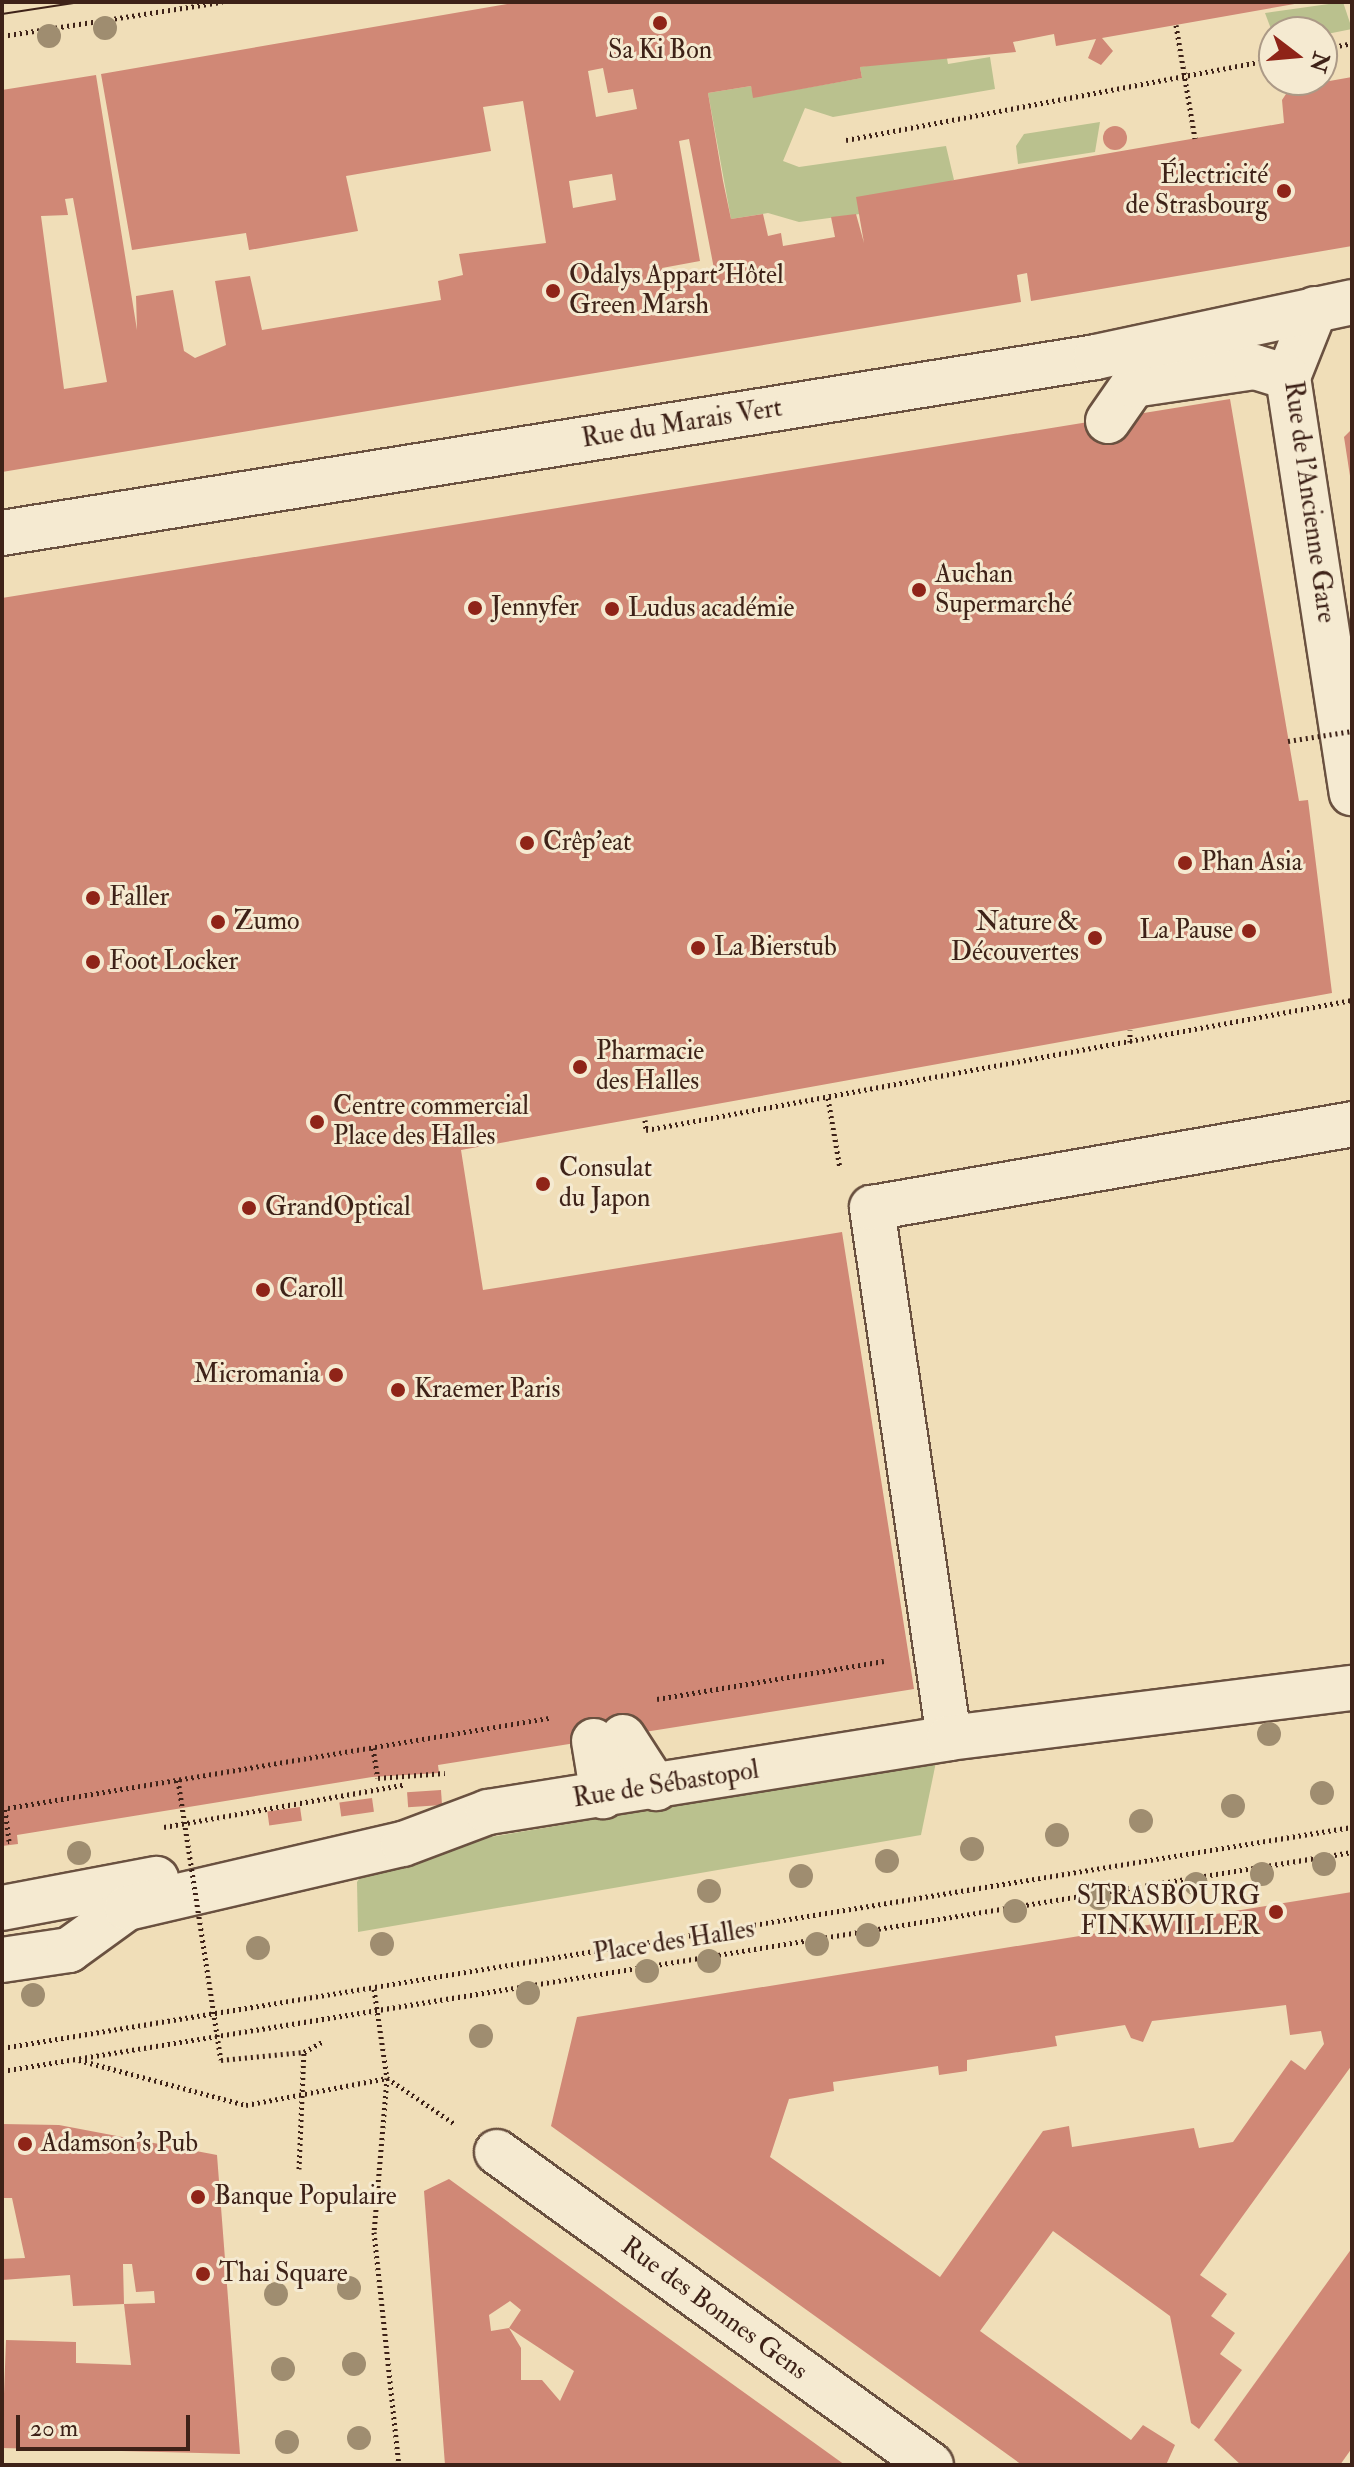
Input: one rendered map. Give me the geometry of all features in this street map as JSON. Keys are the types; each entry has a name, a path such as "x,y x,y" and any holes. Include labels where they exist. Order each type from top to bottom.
{"street":[{"name":"Rue du Marais Vert","path":"2,533 1096,357 1334,306"},
{"path":"1334,306 1352,335"},
{"name":"Rue de l'Ancienne Gare","path":"1334,306 1288,377 1352,793"},
{"path":"1231,330 1288,377"},
{"path":"1096,357 1133,385 1194,390 1255,367 1288,377"},
{"path":"1108,421 1133,385"},
{"path":"949,1738 872,1208 1352,1124"},
{"name":"Rue de Sébastopol","path":"2,1960 69,1950 127,1908 403,1844 488,1812 656,1788 949,1738 1352,1688"},
{"path":"604,1724 656,1788"},
{"path":"603,1796 604,1724"},
{"path":"2,1908 488,1812"},
{"name":"Rue des Bonnes Gens","path":"497,2152 931,2465"}],"path":[{"path":"2,36 222,2"},
{"path":"1176,25 1195,138"},
{"path":"846,140 1258,62"},
{"path":"1288,741 1352,731"},
{"path":"645,1120 646,1130 1352,1000"},
{"path":"1130,1030 1130,1042"},
{"path":"828,1098 843,1186"},
{"path":"2,1842 9,1841 3,1809 373,1748 604,1724 889,1660"},
{"path":"373,1748 378,1778 438,1770"},
{"path":"178,1780 221,2060 304,2052 324,2041"},
{"name":"Place des Halles","path":"374,1988 1352,1827"},
{"name":"Place des Halles","path":"2,2071 1352,1852"},
{"path":"2,2048 374,1988 387,2078 374,2232 399,2465"},
{"path":"299,2169 304,2052"},
{"path":"74,2059 246,2105 387,2078 497,2152"}],"green space":[{"path":"1343,2 1352,29 1338,32 1338,16 1266,16 1265,13"},
{"path":"946,53 948,64 990,57 995,89 833,117 805,108 783,161 799,167 946,146 954,180 860,214 799,222 768,213 731,219 708,93 751,86 754,97 862,78 860,67"},
{"path":"1100,122 1095,152 1018,164 1016,146 1024,134"},
{"path":"936,1762 921,1835 358,1932 357,1882 369,1864 389,1854"}],"building":[{"path":"518,2 1306,2 1102,38 1113,51 1101,65 1088,58 1096,39 1056,46 1054,34 1013,42 1016,52 860,67 862,78 753,98 751,86 708,93 731,219 763,214 768,236 781,233 783,246 835,237 831,217 856,214 864,243 856,197 1284,123 1282,100 1285,96 1338,96 1338,79 1352,77 1352,246 1031,301 1027,273 1017,275 1021,302 2,472 2,90 96,75 137,330 136,296 173,290 184,351 195,358 226,345 215,281 250,276 262,330 441,300 438,281 463,275 459,254 546,243 523,101 483,107 491,151 346,176 358,231 249,250 246,233 132,250 101,74","holes":["603,68 608,93 633,89 637,109 596,117 588,71","689,139 715,274 665,282 662,268 700,261 679,141","612,174 616,200 573,208 569,181","73,198 107,382 64,389 41,216 68,215 65,199"]},
{"path":"1115,126 1124,129 1127,138 1124,147 1115,150 1106,147 1103,138 1106,129"},
{"name":"Centre commercial Place des Halles","path":"1230,399 1299,801 1308,800 1332,993 461,1150 483,1290 842,1232 914,1689 438,1765 439,1773 372,1777 17,1835 18,1844 2,1846 2,598"},
{"path":"1352,429 1352,476 1350,476 1344,437"},
{"path":"441,1790 442,1805 408,1807 407,1792"},
{"path":"372,1798 374,1812 341,1816 339,1803"},
{"path":"300,1807 302,1821 269,1825 267,1812"},
{"path":"1352,1892 1352,2065 1200,2275 1227,2294 1211,2316 1235,2333 1220,2354 1242,2370 1199,2429 1191,2423 1170,2316 1053,2231 980,2331 1131,2440 1143,2425 1175,2445 1166,2465 1022,2465 551,2126 577,2017","holes":["1286,2005 1290,2035 1321,2031 1324,2044 1305,2070 1291,2060 1233,2142 1199,2148 1194,2128 1072,2147 1069,2126 1043,2131 940,2277 770,2157 789,2099 834,2091 833,2082 938,2066 939,2075 967,2071 967,2060 1057,2046 1055,2036 1125,2025 1131,2038 1143,2042 1152,2021"]},
{"path":"2,2124 59,2125 217,2155 240,2454 2,2448 6,2340 76,2342 76,2363 131,2365 124,2304 73,2306 70,2275 2,2280 2,2259 25,2258 12,2198 2,2198","holes":["123,2264 132,2264 136,2292 154,2291 155,2303 124,2304"]},
{"path":"449,2179 845,2465 445,2465 424,2191","holes":["510,2301 521,2310 509,2328 491,2331 489,2315","509,2328 574,2371 560,2401 542,2380 521,2380 521,2348"]},
{"path":"1352,2248 1352,2448 1340,2465 1241,2465 1214,2440"}],"tram line":[{"path":"2,14 80,2"}],"place":[{"name":"Sa Ki Bon","path":"660,23"},
{"name":"Électricité de Strasbourg","path":"1284,191"},
{"name":"Odalys Appart'Hôtel Green Marsh","path":"553,291"},
{"name":"Auchan Supermarché","path":"919,590"},
{"name":"Jennyfer","path":"475,608"},
{"name":"Ludus académie","path":"612,609"},
{"name":"Crêp'eat","path":"527,843"},
{"name":"Phan Asia","path":"1185,863"},
{"name":"Faller","path":"93,898"},
{"name":"Zumo","path":"218,922"},
{"name":"La Pause","path":"1249,931"},
{"name":"Nature & Découvertes","path":"1095,938"},
{"name":"La Bierstub","path":"698,948"},
{"name":"Foot Locker","path":"93,962"},
{"name":"Pharmacie des Halles","path":"580,1067"},
{"name":"Centre commercial Place des Halles","path":"317,1122"},
{"name":"Consulat du Japon","path":"543,1184"},
{"name":"GrandOptical","path":"249,1208"},
{"name":"Caroll","path":"263,1290"},
{"name":"Micromania","path":"336,1375"},
{"name":"Kraemer Paris","path":"398,1390"},
{"name":"STRASBOURG FINKWILLER","path":"1276,1912"},
{"name":"Adamson's Pub","path":"25,2144"},
{"name":"Banque Populaire","path":"198,2197"},
{"name":"Thai Square","path":"203,2274"}]}
